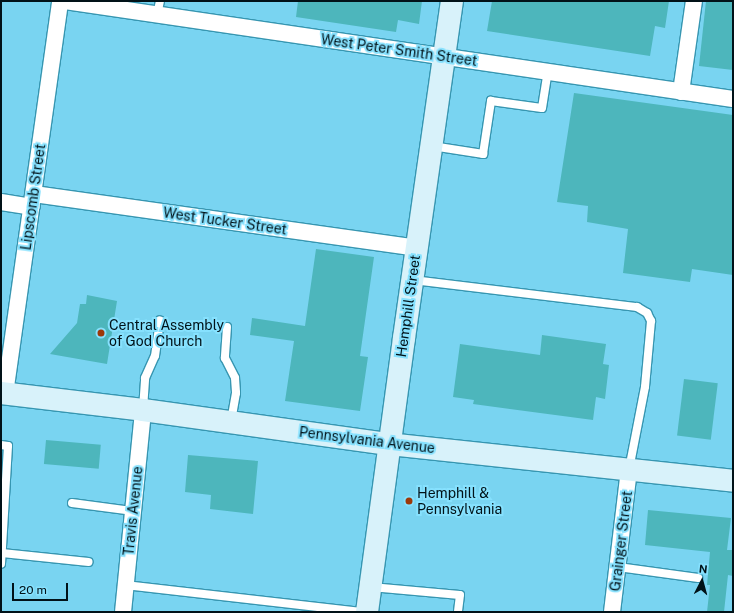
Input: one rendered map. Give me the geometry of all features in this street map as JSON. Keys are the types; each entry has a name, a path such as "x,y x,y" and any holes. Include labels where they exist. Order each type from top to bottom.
{"street":[{"name":"Lipscomb Street","path":"3,393 33,200 60,1"},
{"name":"West Peter Smith Street","path":"65,1 158,8 444,57 733,100"},
{"name":"Hemphill Street","path":"367,612 416,248 452,1"},
{"path":"681,92 694,1"},
{"name":"West Tucker Street","path":"1,202 33,200 416,248"},
{"name":"Pennsylvania Avenue","path":"3,393 143,410 389,444 733,481"},
{"name":"Travis Avenue","path":"123,612 143,410"},
{"name":"Grainger Street","path":"612,612 629,470"}],"lane":[{"path":"431,145 483,154 491,101 542,108 548,72"},
{"path":"412,279 637,308 647,313 651,321 645,387 629,470"},
{"path":"143,410 145,378 155,356 160,320"},
{"path":"227,328 225,358 235,378 236,392 231,422"},
{"path":"1,564 4,445"},
{"path":"72,503 133,511"},
{"path":"2,553 89,562"},
{"path":"618,567 698,578"},
{"path":"125,585 361,612"},
{"path":"370,586 460,595 458,612"}],"building":[{"path":"298,1 422,1 419,24 398,20 396,32 296,17"},
{"path":"492,1 669,1 665,28 655,26 650,56 487,31"},
{"path":"706,1 733,1 733,70 699,66"},
{"path":"574,93 733,115 733,275 692,269 690,282 623,273 628,229 587,222 588,206 557,202"},
{"path":"316,249 374,257 360,356 368,357 360,411 285,401 294,341 250,335 252,318 305,326"},
{"path":"87,295 117,301 107,364 50,354 77,323 80,304 86,304"},
{"path":"542,335 606,344 603,364 609,365 605,399 596,397 593,420 473,404 474,400 453,397 460,344 540,355"},
{"path":"684,379 718,383 711,440 677,436"},
{"path":"46,440 101,445 99,469 44,464"},
{"path":"188,455 258,461 253,514 210,509 211,495 185,492"},
{"path":"648,510 731,518 727,550 733,550 733,576 728,575 724,612 707,612 710,585 707,585 710,552 645,545"}],"place":[{"name":"Central Assembly of God Church","path":"101,333"},
{"name":"Hemphill & Pennsylvania","path":"409,501"}]}
